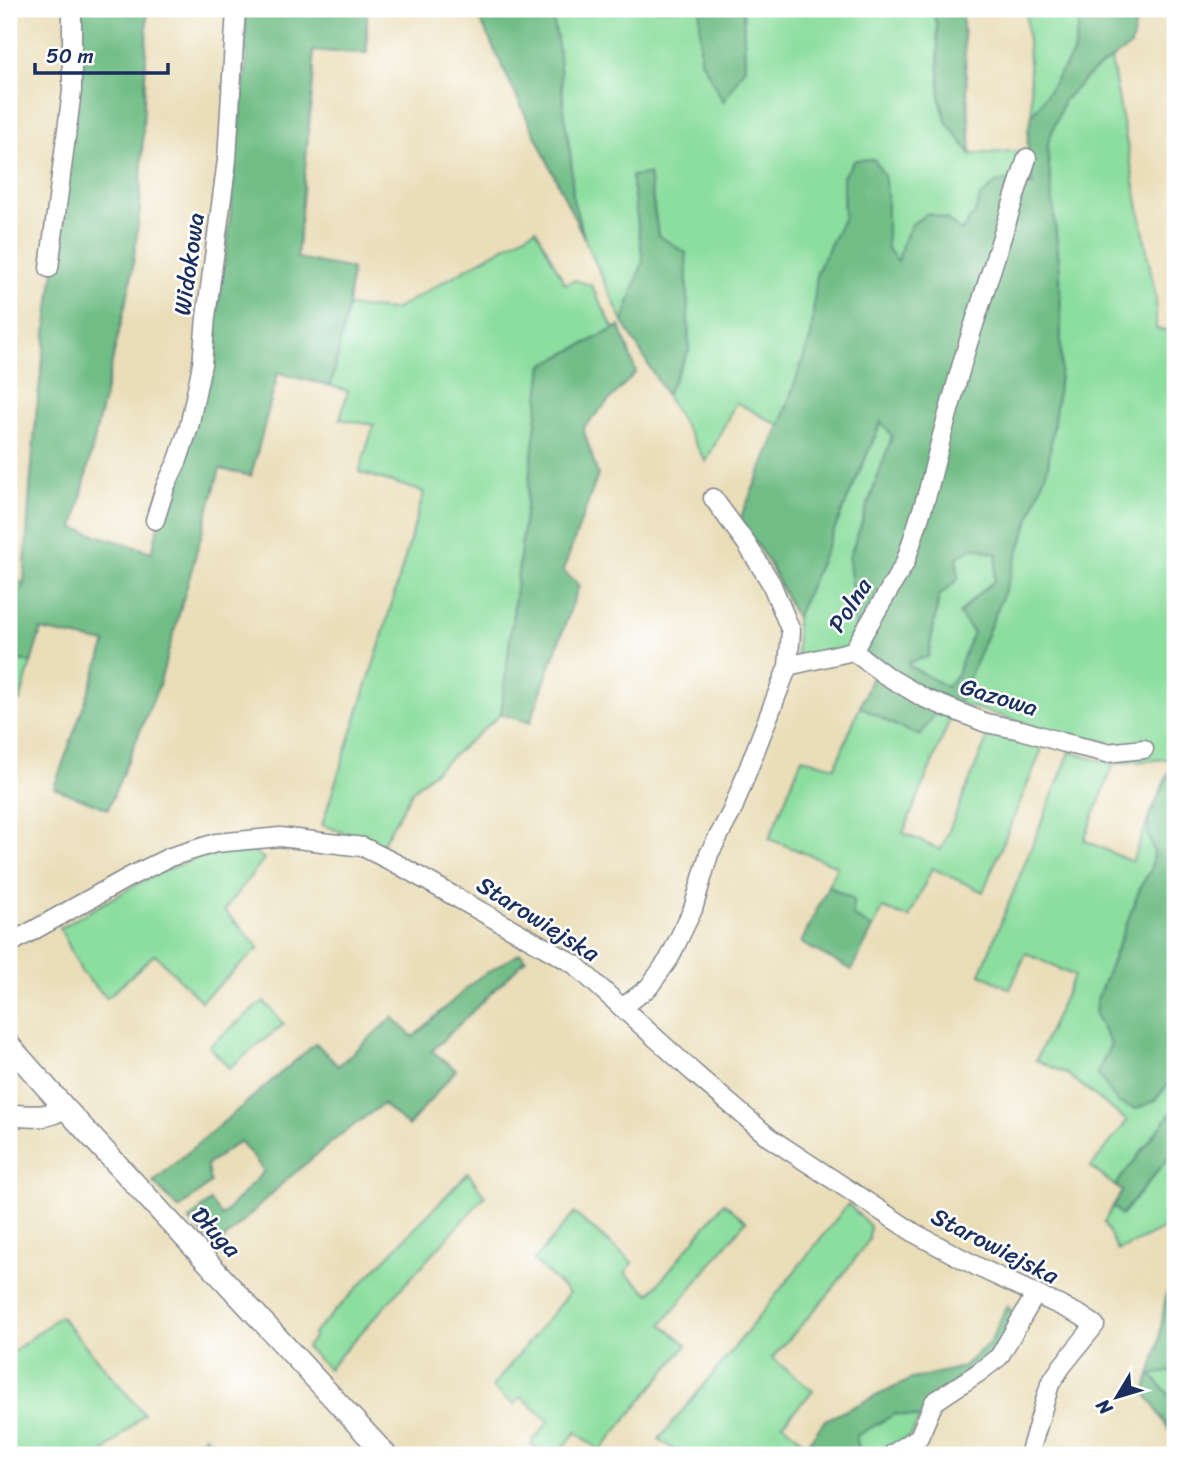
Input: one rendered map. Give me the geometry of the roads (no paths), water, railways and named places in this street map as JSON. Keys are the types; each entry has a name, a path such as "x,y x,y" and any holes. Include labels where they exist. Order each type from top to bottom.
{"street":[{"path":"49,268 72,91 72,9"},
{"name":"Widokowa","path":"155,520 189,427 202,364 227,160 236,9"},
{"name":"Polna","path":"788,666 853,651 905,563 928,491 965,353 1027,158"},
{"path":"622,1008 649,987 669,959 693,909 709,854 732,811 788,666 791,631 771,583 746,542 713,498"},
{"name":"Gazowa","path":"853,651 884,675 924,698 986,723 1107,753 1144,749"},
{"name":"Starowiejska","path":"9,944 170,857 216,843 280,837 363,848 399,865 573,964 770,1138 916,1234 978,1267 1080,1315 1095,1325 1050,1384 1029,1455"},
{"name":"Długa","path":"9,1045 386,1455"},
{"path":"9,1115 48,1116 64,1107"},
{"path":"891,1455 919,1437 934,1402 999,1357 1035,1295"}],"waterway":[{"path":"1175,1299 1171,1313 1175,1343"}]}
